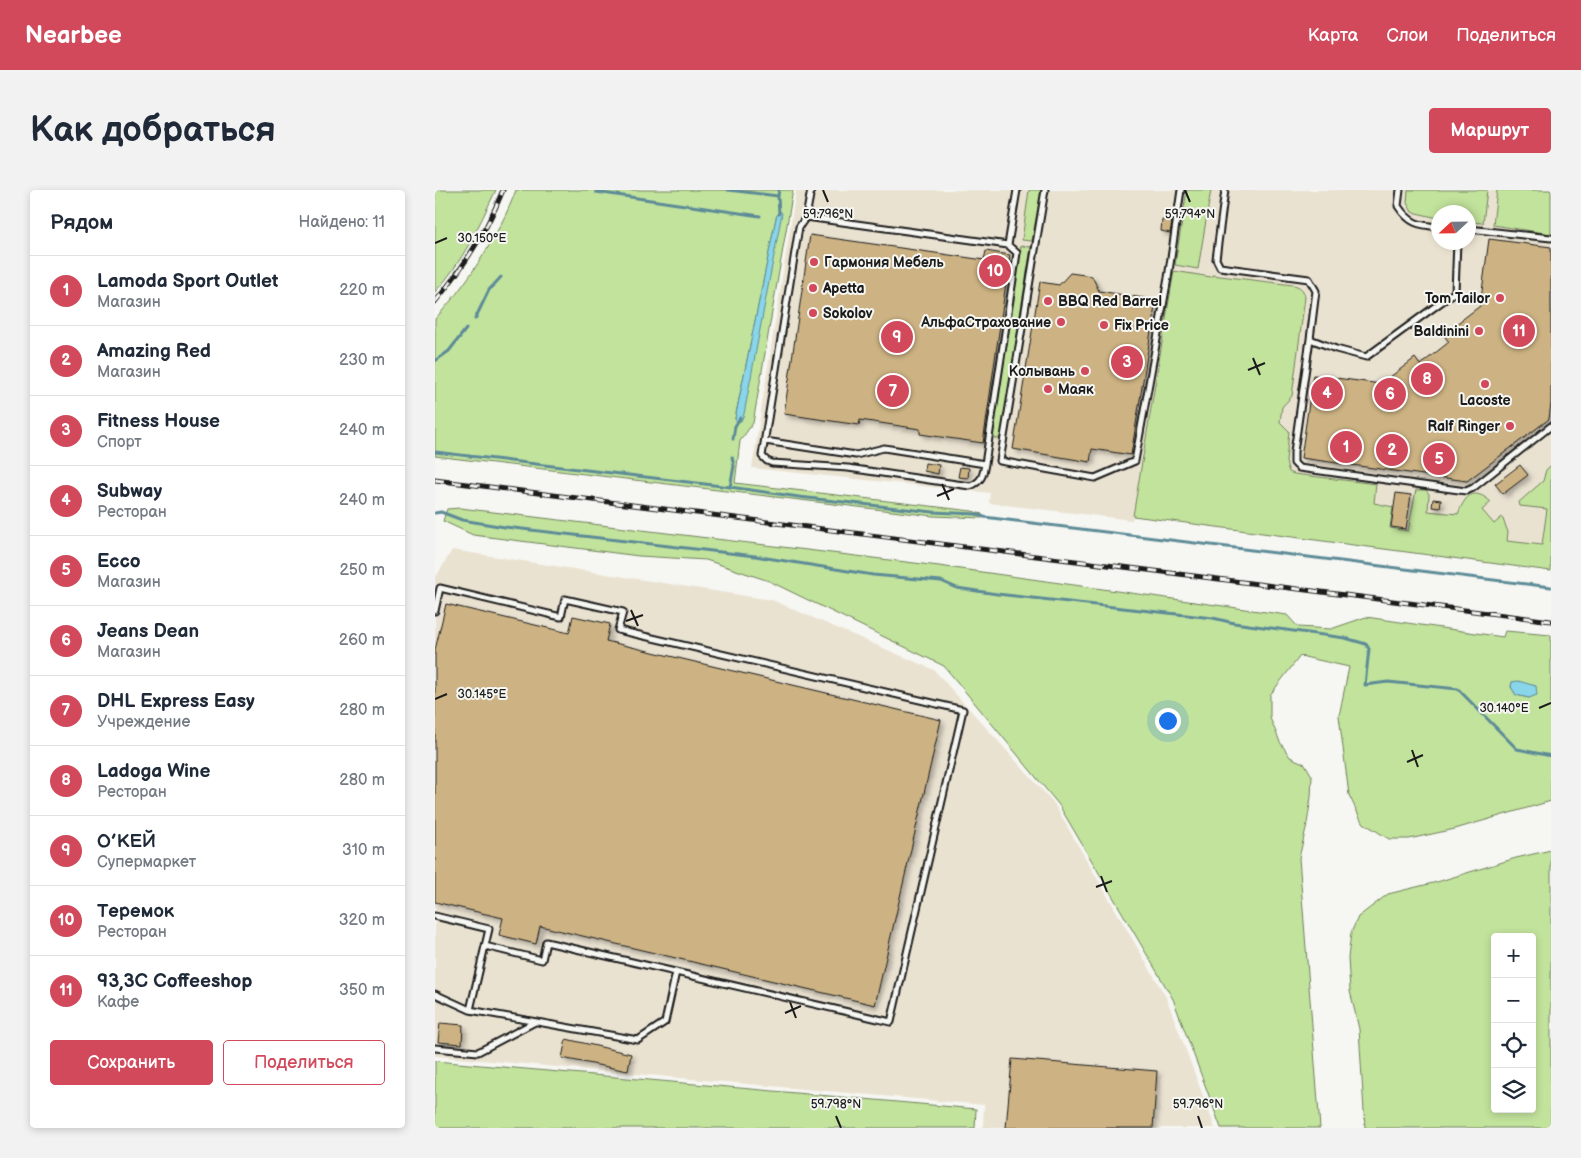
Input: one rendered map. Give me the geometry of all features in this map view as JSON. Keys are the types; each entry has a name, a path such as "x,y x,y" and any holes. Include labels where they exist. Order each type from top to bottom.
{"lane":[{"path":"806,217 1008,245 1017,253 985,464 982,478 977,484 970,486 848,468 773,463 767,461 762,456 799,228 806,217 811,190"},
{"path":"1008,245 1017,190"},
{"path":"1045,190 1000,462 1095,478 1135,461 1168,278 1181,190"},
{"path":"1225,190 1219,227 1217,259 1220,267 1309,280 1316,290 1294,452 1294,463 1299,468 1466,491 1473,488 1551,426"},
{"path":"1400,190 1398,206 1406,218 1420,225 1431,226"},
{"path":"1476,230 1551,238"},
{"path":"1310,339 1336,349 1366,357 1455,292 1457,250"},
{"path":"765,441 856,455 884,448 985,464"},
{"path":"435,611 440,588 561,617 565,599 623,612 619,630 963,710 891,1022 546,942 542,960 485,946"},
{"path":"435,916 489,929 470,1010"},
{"path":"435,994 470,1010 638,1040 665,1022 676,972"},
{"path":"435,1048 478,1052 535,1022"}],"shaded area":[{"path":"796,190 1551,190 1551,571 1133,516 1132,520 989,503 990,493 752,468"},
{"path":"452,550 772,600 934,670 1053,802 1166,997 1215,1128 983,1128 984,1105 435,1056 435,575 437,575"}],"green space":[{"path":"435,190 496,190 462,257 435,292"},
{"path":"516,190 793,190 753,423 740,441 735,483 972,511 982,514 982,518 933,516 435,456 435,319 470,275 492,241","holes":["779,211 735,419 776,218"]},
{"path":"1029,190 1041,190 1032,241 1022,240"},
{"path":"1187,190 1211,190 1198,269 1175,265"},
{"path":"1408,190 1487,190 1483,223 1476,222 1476,205 1431,205 1431,216 1412,212 1407,203"},
{"path":"1497,190 1551,190 1551,234 1493,225"},
{"path":"1021,246 1031,247 1001,436 996,439 993,435"},
{"path":"1174,271 1211,277 1212,275 1293,285 1299,287 1304,292 1305,297 1292,396 1282,407 1280,422 1289,431 1286,462 1289,472 1376,484 1374,503 1393,507 1390,528 1408,531 1416,490 1426,490 1429,494 1428,511 1458,514 1470,495 1479,495 1491,502 1482,510 1494,524 1502,517 1508,532 1507,541 1542,545 1547,509 1520,506 1519,502 1543,481 1546,470 1551,465 1551,571 1133,516"},
{"path":"460,508 939,566 1287,615 1298,627 1331,629 1366,617 1503,637 1505,631 1551,635 1551,801 1455,829 1409,839 1389,839 1362,822 1349,795 1339,716 1349,667 1300,656 1270,695 1270,718 1280,742 1290,757 1305,764 1312,776 1307,824 1299,858 1320,1128 1221,1128 1173,999 1059,805 944,666 769,581 706,560 639,556 473,535 443,521 447,509","holes":["1512,682 1536,686 1529,698 1516,695 1511,687"]},
{"path":"1551,850 1551,1128 1365,1128 1359,1029 1350,991 1348,958 1351,933 1358,917 1388,894 1437,882 1516,858"},
{"path":"435,1061 976,1109 975,1128 435,1128"}],"water":[{"path":"779,210 782,213 744,414 741,421 737,422 735,419"},
{"path":"1518,681 1536,686 1537,695 1529,698 1516,695 1511,687 1512,682"}],"building":[{"path":"1162,220 1172,222 1170,233 1161,231"},
{"path":"810,235 984,260 986,251 1010,255 983,443 920,434 920,429 860,420 859,425 784,414"},
{"path":"1489,239 1551,247 1551,403 1549,419 1467,481 1301,458 1313,375 1381,384 1415,358 1420,365 1449,342 1443,334 1480,306"},
{"name":"Колывань","path":"1070,273 1092,276 1099,291 1156,300 1131,455 1092,449 1090,462 1013,449 1040,282 1059,285"},
{"path":"925,463 939,465 938,474 924,471"},
{"path":"1520,465 1528,475 1503,494 1495,484"},
{"path":"960,467 969,468 968,478 958,477"},
{"path":"1396,493 1411,495 1406,529 1391,527"},
{"path":"1433,499 1441,500 1440,508 1432,507"},
{"path":"446,604 569,633 573,616 610,624 606,641 941,720 875,1005 540,926 536,944 499,935 503,918 435,902 435,650"},
{"path":"440,1023 463,1025 462,1044 438,1042"},
{"path":"566,1039 631,1054 628,1071 562,1058"},
{"path":"1012,1059 1157,1071 1153,1128 1006,1128"}],"waterway":[{"path":"728,190 778,196 779,190"},
{"path":"596,192 760,216"},
{"path":"778,196 779,214"},
{"path":"475,319 489,290 501,277"},
{"path":"435,361 449,351 466,329"},
{"path":"733,439 735,426 740,418"},
{"path":"435,452 799,497 933,512 976,514 984,517 1551,587"},
{"path":"730,487 734,466 732,457"},
{"path":"435,513 441,512 462,520 505,527 755,556 873,575 941,581 957,588 997,594 1213,618 1234,623 1345,638 1366,644 1369,649 1365,685 1388,682 1458,689 1517,749 1551,756"}],"railway":[{"path":"435,302 473,249 490,220 503,190"},
{"path":"435,480 1551,621"}],"place":[{"name":"Гармония Мебель","path":"814,262"},
{"name":"Теремок","path":"995,271"},
{"name":"Apetta","path":"813,288"},
{"name":"Tom Tailor","path":"1500,298"},
{"name":"BBQ Red Barrel","path":"1048,301"},
{"name":"Sokolov","path":"813,313"},
{"name":"АльфаСтрахование","path":"1061,322"},
{"name":"Fix Price","path":"1104,325"},
{"name":"Baldinini","path":"1479,331"},
{"name":"93,3C Coffeeshop","path":"1519,331"},
{"name":"О’КЕЙ","path":"897,337"},
{"name":"Fitness House","path":"1127,362"},
{"name":"Колывань","path":"1085,371"},
{"name":"Ladoga Wine","path":"1427,379"},
{"name":"Lacoste","path":"1485,384"},
{"name":"Маяк","path":"1048,389"},
{"name":"DHL Express Easy","path":"893,391"},
{"name":"Subway","path":"1327,393"},
{"name":"Jeans Dean","path":"1390,394"},
{"name":"Ralf Ringer","path":"1510,426"},
{"name":"Lamoda Sport Outlet","path":"1346,447"},
{"name":"Amazing Red","path":"1392,450"},
{"name":"Ecco","path":"1439,459"}]}
